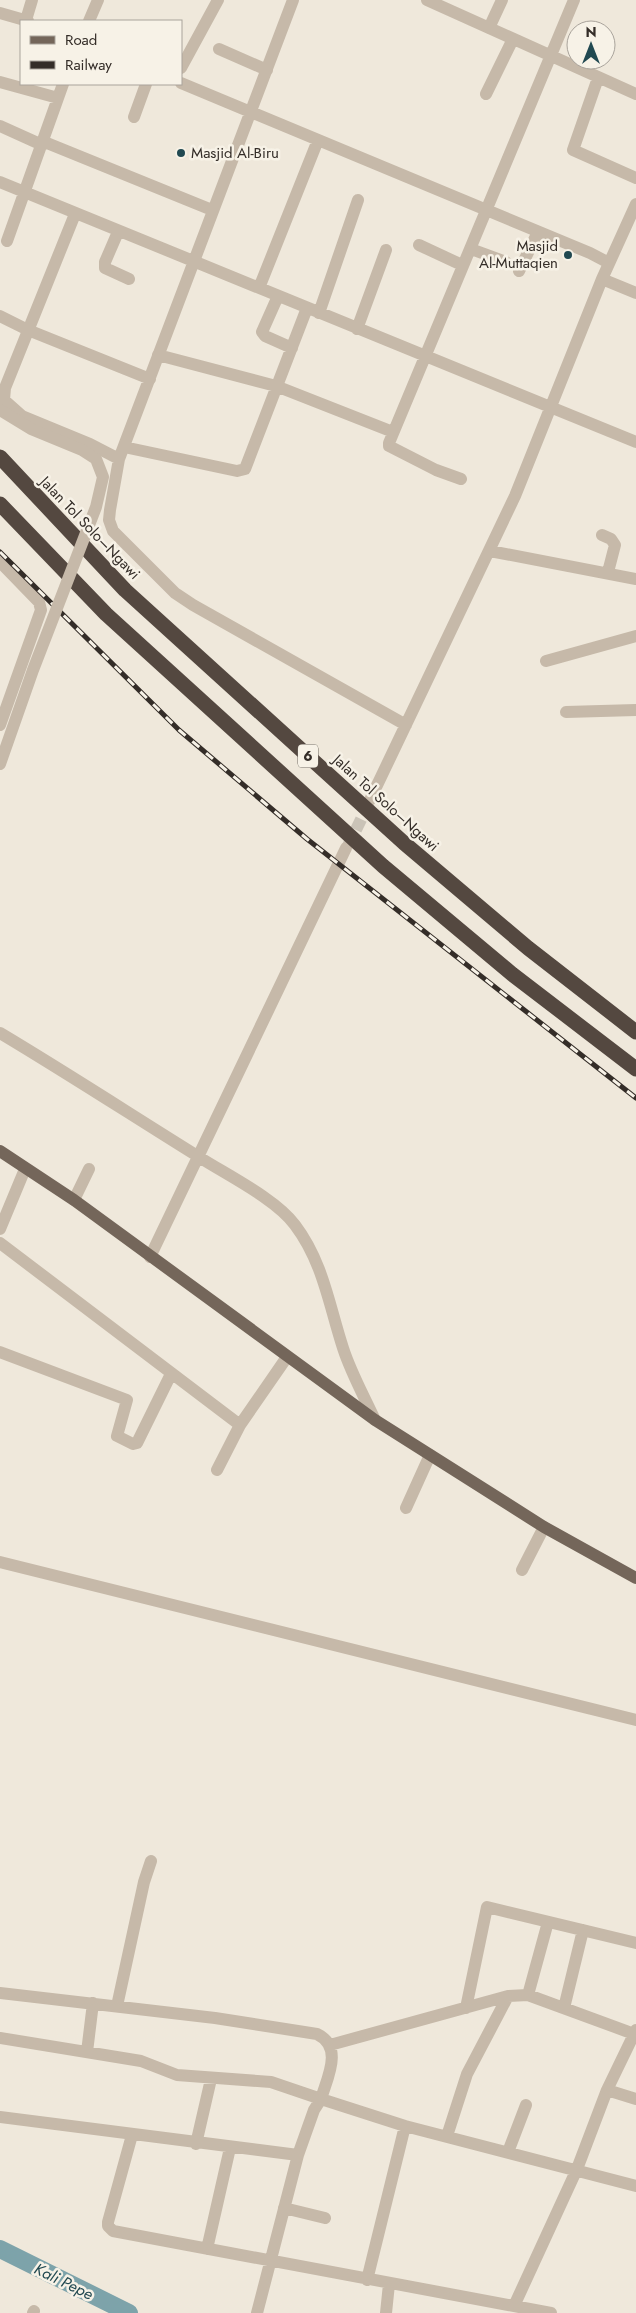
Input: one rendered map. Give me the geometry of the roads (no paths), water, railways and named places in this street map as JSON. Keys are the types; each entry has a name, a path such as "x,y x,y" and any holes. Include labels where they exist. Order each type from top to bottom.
{"highway":[{"name":"Jalan Tol Solo–Ngawi","path":"0,457 125,590 397,837 528,948 636,1032"},
{"name":"6","path":"0,504 106,614 383,866 512,974 636,1069"}],"main road":[{"path":"0,1151 74,1200 375,1420 544,1527 636,1578"}],"street":[{"path":"27,20 32,0"},
{"path":"89,20 98,0"},
{"path":"182,66 218,0"},
{"path":"293,0 119,460 109,520 113,531 175,593 406,725"},
{"path":"427,0 636,94"},
{"path":"489,28 502,0"},
{"path":"461,479 436,470 389,446 424,356 462,265 471,249 549,56 574,0"},
{"path":"0,13 24,20"},
{"path":"486,94 512,39"},
{"path":"219,49 267,70"},
{"path":"598,78 573,150 636,178"},
{"path":"0,82 58,98"},
{"path":"182,83 609,263"},
{"path":"7,241 23,191 63,85"},
{"path":"134,117 146,85"},
{"path":"0,126 212,210"},
{"path":"259,288 318,140"},
{"path":"0,182 550,409 636,442"},
{"path":"124,447 237,471 245,470 276,386 292,348 313,310 358,200"},
{"path":"370,800 515,496 602,279 636,204"},
{"path":"75,214 5,388 4,400 22,416 90,444 119,460"},
{"path":"118,232 105,268 129,279"},
{"path":"519,271 538,232"},
{"path":"419,244 462,265"},
{"path":"471,249 506,262"},
{"path":"358,329 386,250"},
{"path":"602,279 636,293"},
{"path":"278,296 262,332 265,336 292,348"},
{"path":"0,316 28,330 150,379"},
{"path":"158,355 276,386 393,432"},
{"path":"0,410 31,429 82,450 96,459 103,477 96,507 32,670 0,764"},
{"path":"602,535 612,539 615,544 608,572"},
{"path":"490,551 608,572 636,579"},
{"path":"0,562 39,602 41,610 0,725"},
{"path":"546,661 636,636"},
{"path":"566,712 636,710"},
{"path":"150,1257 346,848"},
{"path":"0,1033 99,1092 252,1190 295,1224 317,1262 327,1287 343,1349 375,1420"},
{"path":"0,1229 25,1169"},
{"path":"74,1200 89,1169"},
{"path":"0,1243 240,1425"},
{"path":"0,1352 127,1400 117,1436 134,1444 138,1443 171,1374"},
{"path":"217,1470 240,1425 287,1357"},
{"path":"406,1508 430,1455"},
{"path":"522,1570 544,1527"},
{"path":"0,1562 636,1720"},
{"path":"117,2006 144,1882 151,1861"},
{"path":"466,2008 487,1907 636,1942"},
{"path":"528,1995 548,1922"},
{"path":"564,2008 583,1930"},
{"path":"0,1993 308,2031 324,2037 330,2045 332,2056 330,2074 321,2099 314,2110 298,2155 257,2313"},
{"path":"330,2045 508,1996 528,1995 635,2032 607,2090 576,2169 514,2306"},
{"path":"447,2136 468,2074 508,1996"},
{"path":"87,2052 93,2003"},
{"path":"0,2038 149,2063 168,2073 211,2079 271,2082 405,2126 636,2186"},
{"path":"196,2144 211,2079"},
{"path":"607,2090 636,2099"},
{"path":"508,2152 526,2105"},
{"path":"0,2117 196,2144 298,2155"},
{"path":"366,2280 405,2126"},
{"path":"132,2135 108,2222 110,2229 120,2234 388,2284 492,2308 514,2306 551,2313"},
{"path":"207,2249 230,2148"},
{"path":"284,2208 325,2218"},
{"path":"386,2313 388,2284"}],"waterway":[{"name":"Kali Pepe","path":"0,2249 129,2313"}],"tunnel":[{"path":"348,846 370,801"}],"railway":[{"path":"0,552 179,730 307,839 636,1098"}],"place":[{"name":"Masjid Al-Biru","path":"181,153"},
{"name":"Masjid Al-Muttaqien","path":"568,255"}]}
